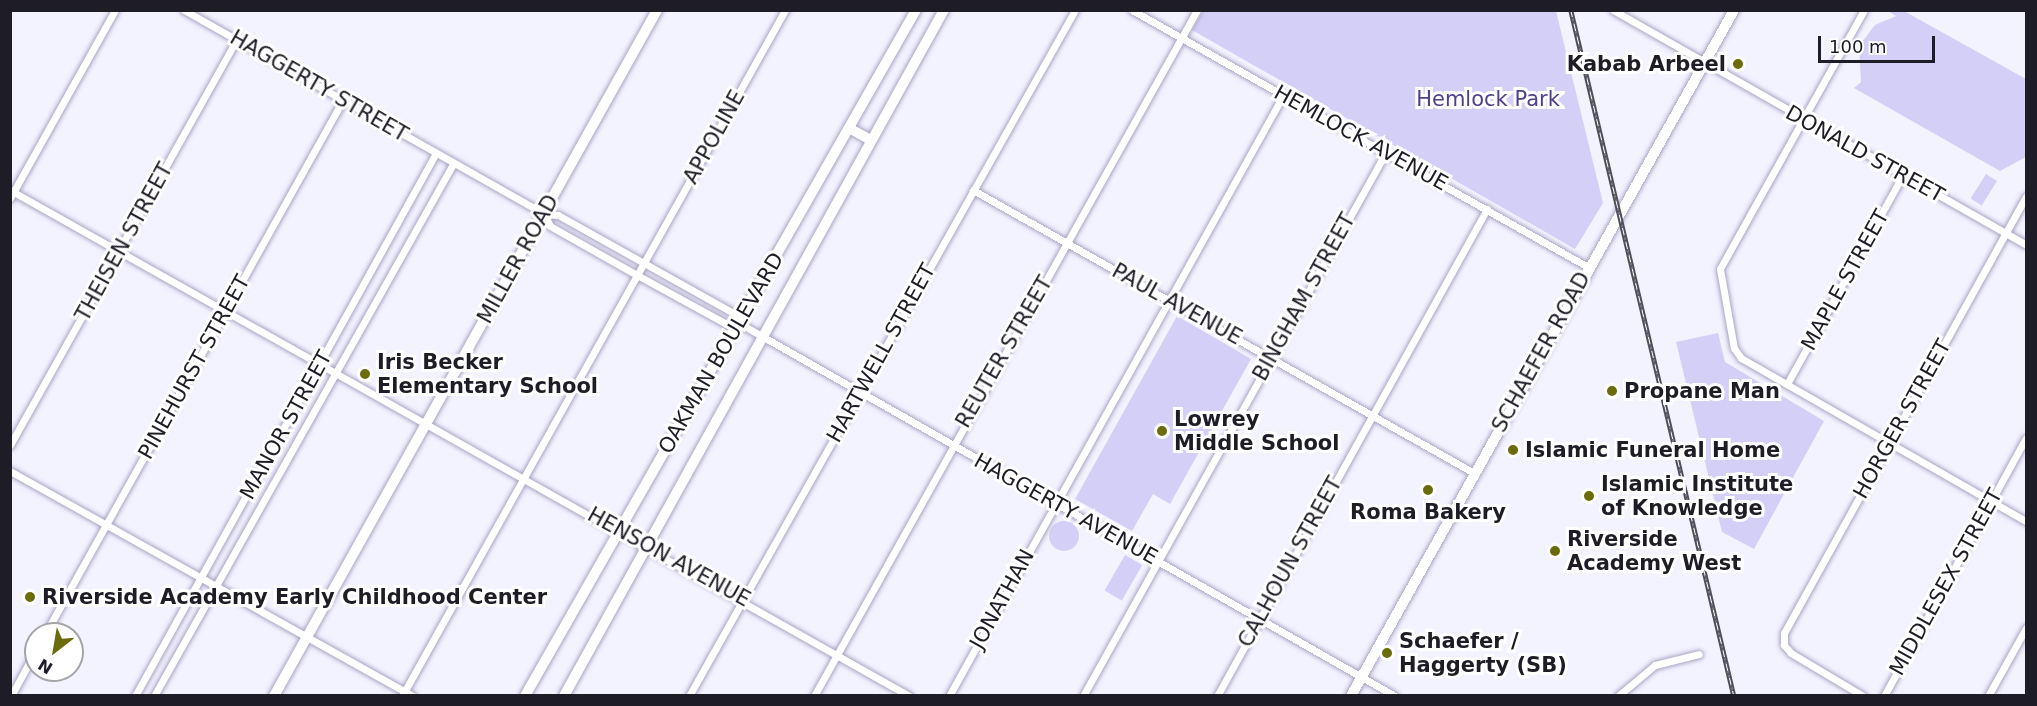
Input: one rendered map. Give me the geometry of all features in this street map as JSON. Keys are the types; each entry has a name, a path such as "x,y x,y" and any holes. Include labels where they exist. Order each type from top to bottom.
{"street":[{"path":"115,10 12,194 119,251 334,372"},
{"name":"HAGGERTY STREET","path":"184,10 453,164"},
{"name":"MILLER ROAD","path":"274,696 657,10"},
{"name":"APPOLINE","path":"403,693 785,10"},
{"name":"OAKMAN BOULEVARD","path":"525,696 916,10"},
{"name":"OAKMAN BOULEVARD","path":"564,696 648,546 760,335 944,10"},
{"name":"HARTWELL STREET","path":"689,696 1075,10"},
{"name":"HEMLOCK AVENUE","path":"1132,10 1588,267"},
{"name":"REUTER STREET","path":"814,696 952,445 1197,10"},
{"name":"DONALD STREET","path":"1613,10 2026,245"},
{"name":"SCHAEFER ROAD","path":"1351,696 1588,267 1734,10"},
{"path":"1864,10 1720,269 1725,309 1738,356 2026,521"},
{"name":"THEISEN STREET","path":"10,445 237,39"},
{"name":"JONATHAN","path":"949,696 1284,94"},
{"name":"PINEHURST STREET","path":"52,622 344,100"},
{"path":"849,128 870,140"},
{"name":"BINGHAM STREET","path":"1083,696 1386,152"},
{"name":"MANOR STREET","path":"135,696 436,153"},
{"name":"HAGGERTY AVENUE","path":"453,164 544,214 558,215 737,315 739,323 1362,676"},
{"name":"MANOR STREET","path":"154,696 334,372 453,164"},
{"name":"MAPLE STREET","path":"1787,384 1904,175"},
{"name":"PAUL AVENUE","path":"973,190 1474,473"},
{"name":"HORGER STREET","path":"1863,696 1782,642 1889,443 2026,197"},
{"name":"CALHOUN STREET","path":"1217,696 1487,209"},
{"name":"HAGGERTY AVENUE","path":"544,214 550,226 730,327 739,323"},
{"path":"584,245 591,233"},
{"path":"683,300 690,289"},
{"name":"HENSON AVENUE","path":"334,372 743,598 909,696"},
{"name":"MIDDLESEX STREET","path":"1884,696 2026,438"},
{"path":"10,471 412,696"},
{"path":"1988,696 2026,628"},
{"path":"1618,696 1655,665 1700,654"},
{"path":"11,696 24,673"},
{"path":"1362,676 1395,696"}],"green space":[{"name":"Hemlock Park","path":"1203,11 1556,11 1603,203 1575,249 1192,30"},
{"path":"1888,11 1904,11 2026,79 2026,157 2000,171 1854,88 1861,82 1859,46 1875,25 1896,16"},
{"path":"1986,174 1997,181 1982,205 1971,199"},
{"name":"Lowrey Middle School","path":"1177,316 1251,359 1170,504 1153,494 1132,531 1075,499"},
{"path":"1718,333 1725,362 1824,421 1754,549 1722,532 1676,342"},
{"path":"1064,521 1075,525 1079,536 1075,547 1064,551 1053,547 1049,536 1053,525"},
{"path":"1125,555 1142,565 1122,601 1104,591"}],"railway":[{"path":"1571,10 1734,696"}],"place":[{"name":"Kabab Arbeel","path":"1738,64"},
{"name":"Iris Becker Elementary School","path":"365,374"},
{"name":"Propane Man","path":"1612,391"},
{"name":"Lowrey Middle School","path":"1162,431"},
{"name":"Islamic Funeral Home","path":"1513,450"},
{"name":"Roma Bakery","path":"1428,490"},
{"name":"Islamic Institute of Knowledge","path":"1589,496"},
{"name":"Riverside Academy West","path":"1555,551"},
{"name":"Riverside Academy Early Childhood Center","path":"30,597"},
{"name":"Schaefer / Haggerty (SB)","path":"1387,653"}]}
